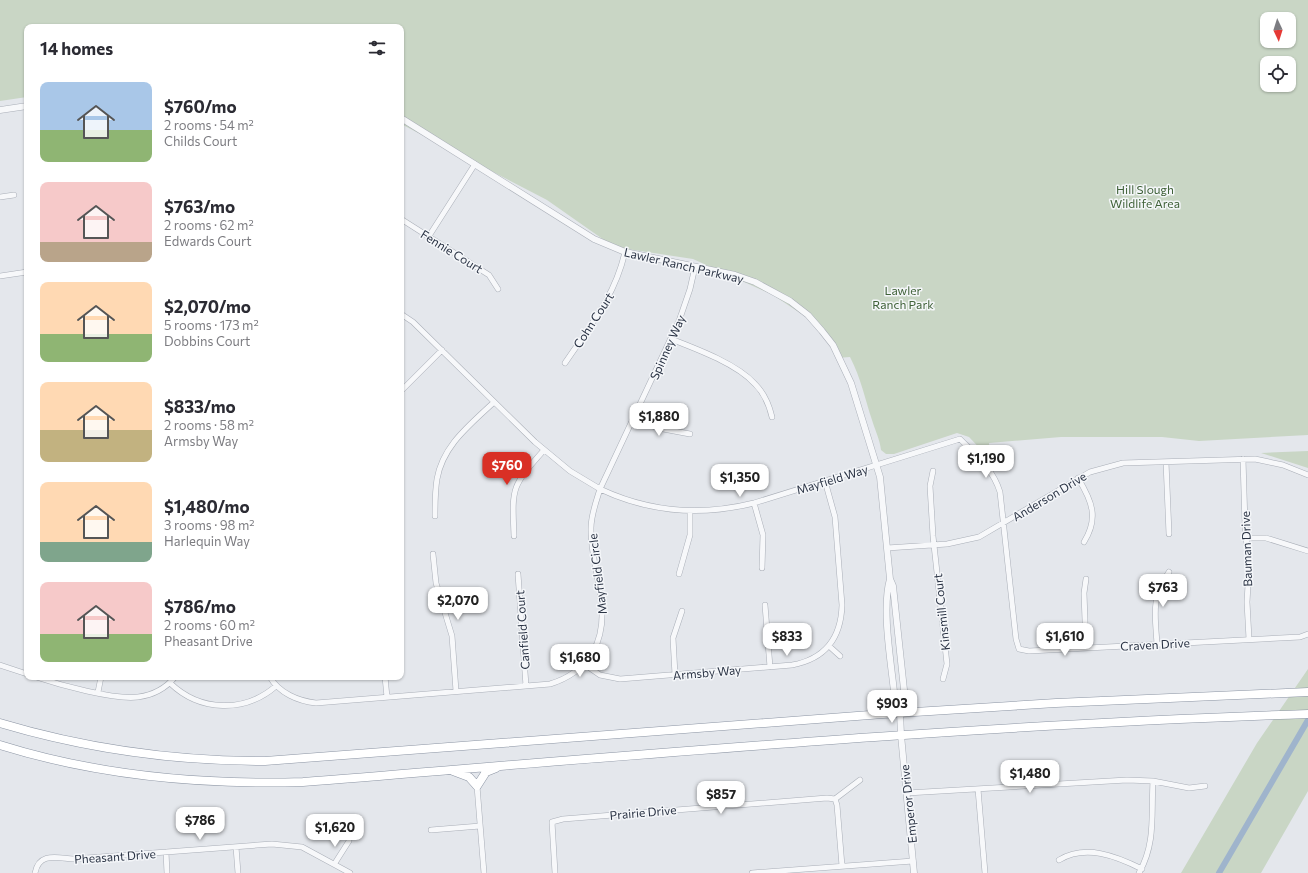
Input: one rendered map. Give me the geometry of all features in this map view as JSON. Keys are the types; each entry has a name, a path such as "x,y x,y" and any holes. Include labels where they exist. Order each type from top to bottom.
{"highway":[{"path":"0,722 53,738 133,753 201,760 264,761 1063,702 1307,692"},
{"path":"0,746 48,759 130,775 201,782 303,782 901,735 1085,723 1308,714"},
{"path":"451,770 469,777 476,786 486,772 501,766"}],"street":[{"path":"0,110 24,106"},
{"name":"Lawler Ranch Parkway","path":"404,120 594,239 625,252 735,275 756,282 773,290 808,315 822,330 833,345 846,370 876,466 882,496 890,579 893,586 905,699 900,713"},
{"path":"429,236 475,164"},
{"path":"0,197 14,195"},
{"name":"Fennie Court","path":"404,221 489,275 498,289"},
{"name":"Cohn Court","path":"565,363 609,299 625,252"},
{"name":"Spinney Way","path":"600,489 634,419 686,304 695,267"},
{"path":"0,276 24,272"},
{"path":"404,316 414,322 544,450 570,471 600,489"},
{"path":"671,339 745,375 764,394 772,416"},
{"path":"404,388 442,350"},
{"path":"435,516 437,480 444,457 450,445 494,402"},
{"path":"634,419 658,428 690,434"},
{"name":"Mayfield Way","path":"600,489 646,505 690,511 722,509 754,503 960,439 975,453 996,480 1000,492 1003,524"},
{"path":"514,536 512,508 517,483 544,450"},
{"name":"Anderson Drive","path":"887,548 963,542 979,537 1078,478 1105,467 1123,463 1243,460 1267,461 1283,465 1308,475"},
{"name":"Bauman Drive","path":"1243,460 1249,568 1247,602 1249,639"},
{"path":"1166,462 1169,534"},
{"name":"Kinsmill Court","path":"933,471 930,486 934,545 946,664 943,679"},
{"path":"1078,478 1088,498 1093,521 1091,530 1084,542"},
{"name":"Armsby Way","path":"584,664 600,675 614,678 675,675 770,667 803,663 822,653 829,646 840,626 842,605 835,516 825,481"},
{"name":"Mayfield Circle","path":"272,680 276,686 295,698 307,702 324,703 550,684 558,681 584,664 596,646 602,626 602,609 591,528 600,489"},
{"path":"754,503 763,535 762,568"},
{"path":"679,574 690,535 690,511"},
{"name":"Craven Drive","path":"1003,524 1016,639 1019,649 1028,651 1300,637 1308,634"},
{"path":"1247,538 1266,538 1308,551"},
{"path":"433,554 436,583 452,636 456,691"},
{"path":"1157,644 1155,607 1156,596 1161,584 1169,572"},
{"name":"Canfield Court","path":"518,574 526,686"},
{"name":"Lawler Ranch Parkway","path":"890,579 887,586 887,619 895,701 900,713 901,735"},
{"path":"1086,579 1084,593 1086,648"},
{"path":"765,605 770,667"},
{"path":"675,675 673,638 682,611"},
{"path":"829,646 840,656"},
{"path":"0,665 24,672"},
{"path":"48,680 126,697 149,695 172,680"},
{"path":"98,692 100,680"},
{"path":"385,680 387,697"},
{"path":"170,683 186,696 198,701 222,706 245,703 259,698 276,686"},
{"name":"Emperor Drive","path":"901,735 914,873"},
{"path":"842,866 836,799 860,780"},
{"path":"907,792 1127,780 1153,782 1189,788 1205,786"},
{"path":"1058,860 1075,853 1093,852 1116,856 1140,871 1150,849 1152,837 1153,782"},
{"path":"476,786 484,873"},
{"path":"978,789 985,873"},
{"name":"Prairie Drive","path":"555,873 552,822 563,819 827,798 836,799"},
{"path":"431,830 480,826"},
{"path":"334,863 349,842"},
{"name":"Pheasant Drive","path":"35,873 37,866 42,860 48,857 74,859 236,846 288,844 302,847 350,873"},
{"path":"236,846 238,873"},
{"path":"166,852 168,873"},
{"path":"752,873 913,861"}],"green space":[{"name":"Hill Slough Wildlife Area","path":"0,0 1308,0 1308,435 1199,441 1162,437 1061,437 989,443 990,459 969,437 957,433 894,454 886,454 881,450 879,439 854,365 850,357 837,358 824,329 773,295 693,259 614,247 547,200 404,126 404,24 24,24 24,97 0,101"},
{"path":"1308,451 1308,468 1261,453"},
{"path":"1308,669 1308,791 1261,873 1181,873 1257,743"}],"waterway":[{"path":"1219,873 1308,720"}],"park label":[{"name":"Lawler Ranch Park","path":"903,297"}]}
